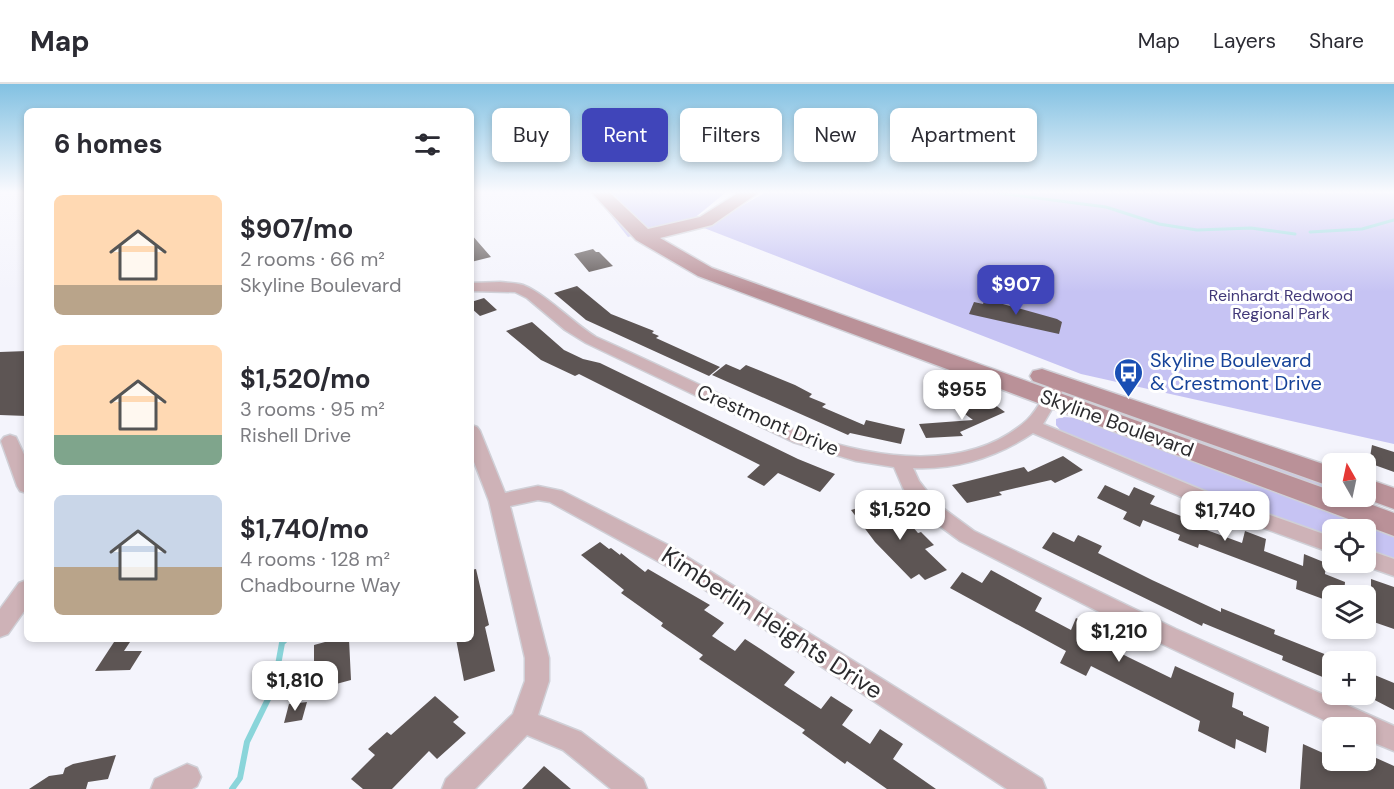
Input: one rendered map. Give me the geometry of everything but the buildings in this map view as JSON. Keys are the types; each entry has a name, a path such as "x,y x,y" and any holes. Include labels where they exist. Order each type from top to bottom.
{"main road":[{"path":"647,226 650,228 660,226"},
{"path":"692,248 692,235 696,226"},
{"name":"Skyline Boulevard","path":"650,228 729,266 1056,390 1394,525"},
{"name":"Skyline Boulevard","path":"650,228 678,259 716,276 1056,390 1322,474"},
{"path":"1376,492 1394,499"}],"street":[{"name":"Crestmont Drive","path":"474,287 518,288 532,294 570,327 591,340 799,438 834,452 902,463 960,458 986,452 1006,443 1031,426 1056,390"},
{"path":"1031,426 1208,500 1322,541"},
{"path":"456,789 523,721 537,681 537,658 499,501 474,438"},
{"path":"12,439 24,477"},
{"path":"902,463 910,483 929,508 967,536 1168,636 1394,739"},
{"name":"Kimberlin Heights Drive","path":"499,501 538,493 555,496 661,551 1032,789"},
{"path":"1376,561 1394,568"},
{"path":"0,627 24,593"},
{"path":"523,721 572,741 633,789"}],"green space":[{"path":"619,226 670,226 628,237"},
{"name":"Reinhardt Redwood Regional Park","path":"708,226 1394,226 1394,444 1081,374 704,228"},
{"path":"1073,400 1100,406 1179,431 1322,480 1322,492"},
{"path":"1078,418 1351,519 1322,519 1322,534 1189,485 1071,437 1056,425 1056,419"},
{"path":"1376,528 1394,535 1394,560 1376,554"}],"waterway":[{"path":"1171,226 1197,230 1251,228 1295,234"},
{"path":"1310,232 1362,229 1373,226"},
{"path":"232,789 240,778 247,742 274,687 283,642"}],"place":[{"name":"Skyline Boulevard & Crestmont Drive","path":"1129,398"}]}
